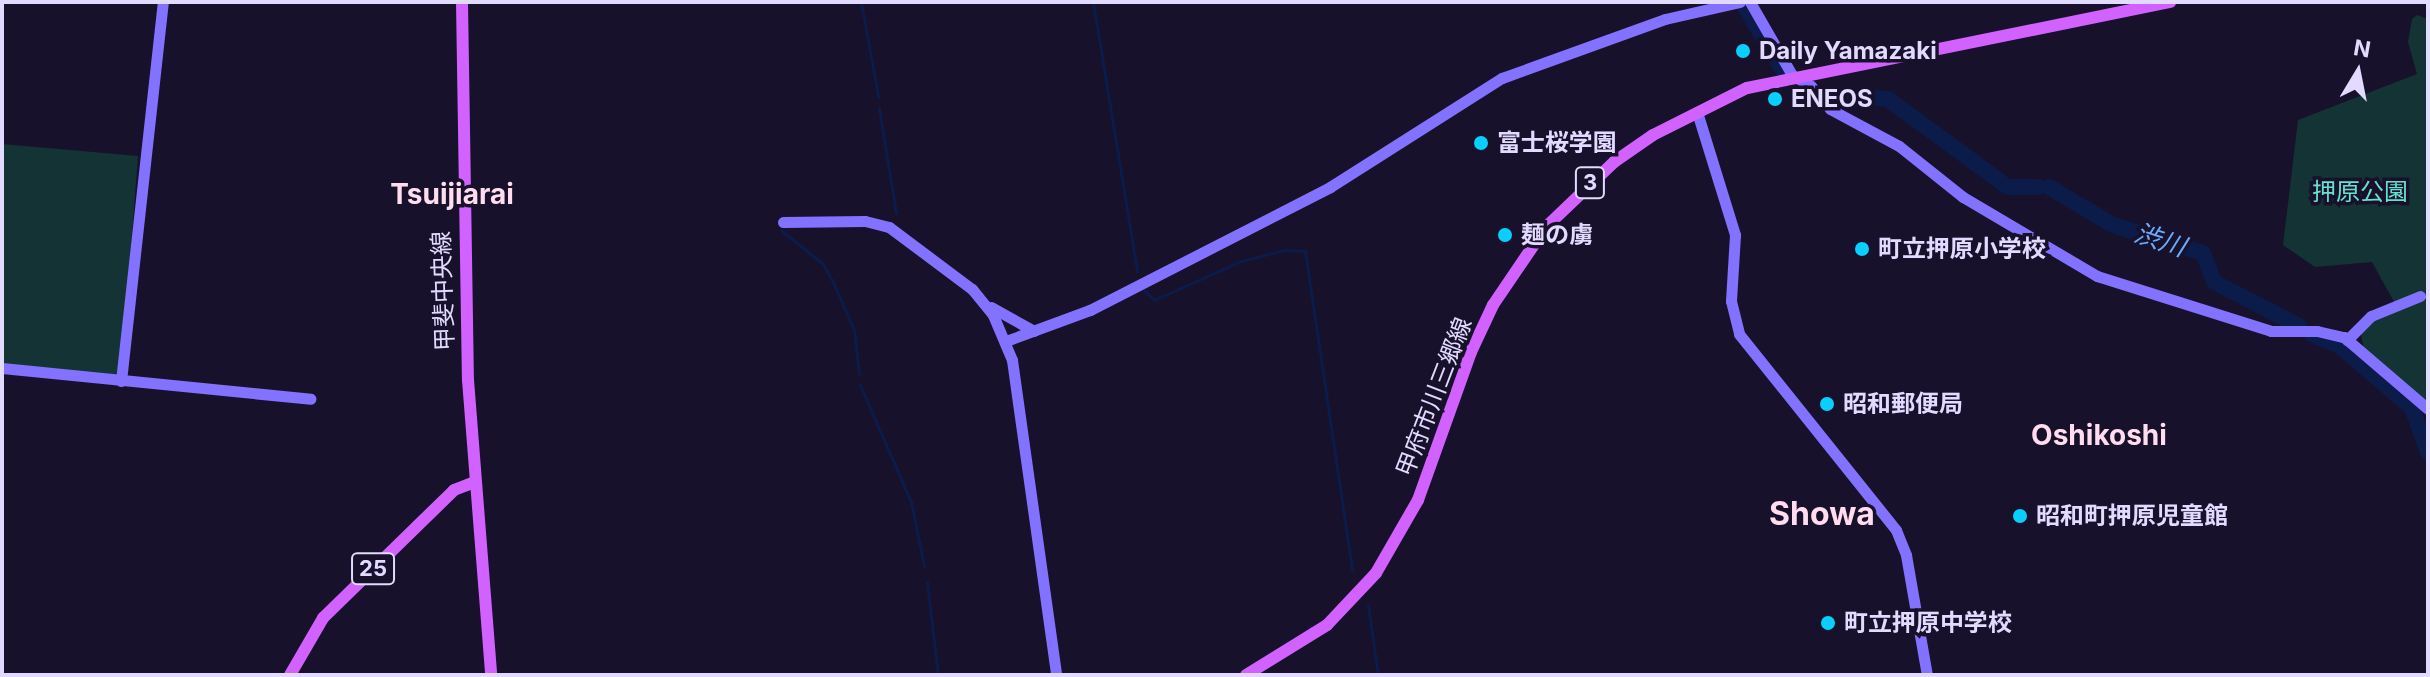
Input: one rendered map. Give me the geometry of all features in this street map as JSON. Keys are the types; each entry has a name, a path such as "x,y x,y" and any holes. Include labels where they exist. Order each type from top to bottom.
{"main road":[{"name":"甲斐中央線","path":"462,2 463,240 475,482 491,675"},
{"name":"甲府市川三郷線","path":"1246,675 1289,653 1327,625 1389,554 1420,497 1493,305 1546,227 1614,162 1697,112 1747,88 1792,75 2116,5 2170,2"},
{"name":"25","path":"290,675 323,618 454,490 475,482"}],"street":[{"path":"121,381 163,2"},
{"path":"1006,341 1090,310 1330,187 1502,78 1665,19 1740,2"},
{"path":"1750,2 1792,75 1811,86 1830,109 1899,146 1963,197 2097,276 2252,326 2333,333 2347,340 2428,409"},
{"path":"1697,112 1735,235 1731,301 1739,334 1896,530 1906,555 1927,675"},
{"path":"783,222 865,221 889,227 984,302 1034,331"},
{"path":"2347,340 2371,316 2420,296"},
{"path":"984,302 1006,341 1056,675"},
{"path":"2,368 310,399"}],"green space":[{"name":"押原公園","path":"2417,15 2428,19 2428,402 2364,350 2360,329 2368,320 2398,309 2372,262 2315,267 2283,245 2298,120 2417,74 2408,42 2412,19"},
{"path":"2,144 138,156 121,381 2,368"}],"waterway":[{"path":"861,2 878,96"},
{"path":"1093,2 1137,271"},
{"name":"渋川","path":"1746,9 1783,70"},
{"name":"渋川","path":"1823,94 1888,99 2008,187 2038,187"},
{"path":"879,108 896,213"},
{"name":"渋川","path":"2049,187 2113,225 2203,253 2214,282 2299,326"},
{"path":"781,230 823,264 832,280 854,330 859,374"},
{"path":"1144,290 1154,300 1241,261 1284,250 1305,251 1352,571"},
{"name":"渋川","path":"2313,335 2341,347 2412,408 2428,452"},
{"path":"860,385 911,502 924,566"},
{"path":"927,582 938,675"},
{"path":"1368,605 1378,675"}],"place":[{"name":"Daily Yamazaki","path":"1743,51"},
{"name":"ENEOS","path":"1775,99"},
{"name":"富士桜学園","path":"1481,143"},
{"name":"麺の虜","path":"1505,235"},
{"name":"町立押原小学校","path":"1862,249"},
{"name":"昭和郵便局","path":"1827,404"},
{"name":"昭和町押原児童館","path":"2020,516"},
{"name":"町立押原中学校","path":"1828,623"}],"district":[{"name":"Tsuijiarai","path":"452,194"},
{"name":"Oshikoshi","path":"2099,435"},
{"name":"Showa","path":"1822,514"}]}
